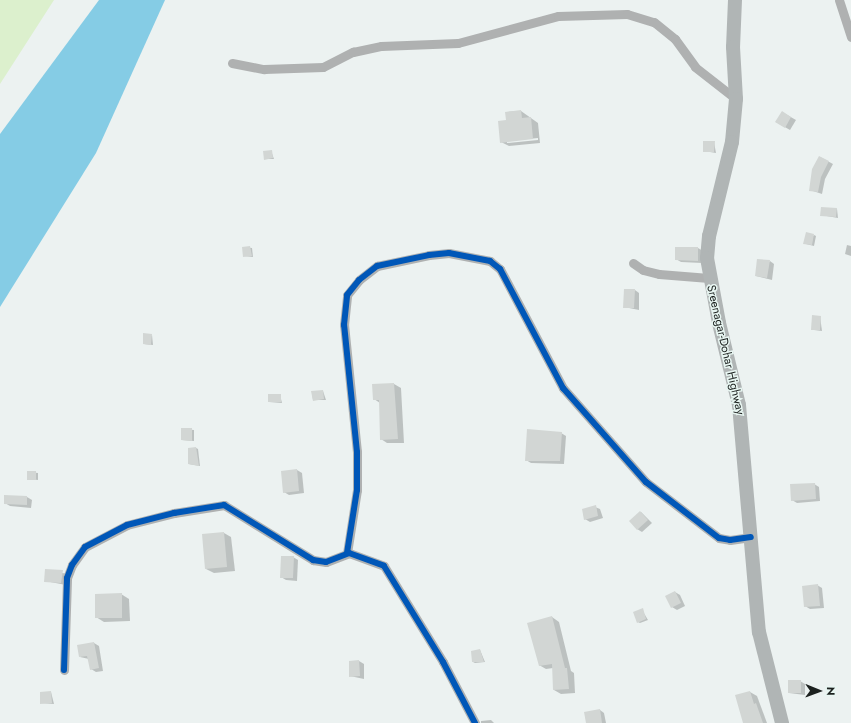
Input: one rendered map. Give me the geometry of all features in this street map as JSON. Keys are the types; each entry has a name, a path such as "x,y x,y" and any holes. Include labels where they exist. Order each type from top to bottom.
{"main road":[{"name":"Sreenagar-Dohar Highway","path":"735,0 733,47 736,99 732,142 709,236 709,278 739,404 759,632 782,723"}],"street":[{"path":"839,0 851,37"},
{"path":"232,63 264,69 323,67 353,52 381,46 458,43 558,16 627,14 654,22 675,39 695,67 736,99"},
{"path":"347,553 357,490 357,452 345,332 344,305 347,295 359,280 377,266 429,254 449,253 490,261 500,269 563,388 646,482 719,538 730,540 751,537"},
{"path":"633,263 643,270 659,274 709,278"},
{"path":"64,670 67,578 72,565 85,547 127,525 174,513 224,505 313,560 326,562 347,553 378,563 389,570 443,662 475,723"}],"green space":[{"path":"0,0 54,0 0,84"}],"water":[{"path":"99,0 165,0 96,153 0,307 0,134"}],"building":[{"path":"521,110 522,118 531,117 533,139 500,143 498,121 506,120 505,112"},
{"path":"782,111 791,117 785,128 775,122"},
{"path":"703,141 715,141 714,152 703,152"},
{"path":"272,150 273,158 264,160 263,151"},
{"path":"819,156 829,161 821,177 818,192 809,191 812,169"},
{"path":"821,207 837,208 836,217 820,216"},
{"path":"806,232 814,234 812,245 803,244"},
{"path":"250,246 252,256 243,257 242,247"},
{"path":"675,247 698,247 698,261 675,260"},
{"path":"757,259 770,260 767,278 755,276"},
{"path":"624,289 635,289 634,308 623,308"},
{"path":"812,315 821,316 820,330 811,330"},
{"path":"143,333 152,334 151,345 143,344"},
{"path":"394,383 398,439 380,440 379,400 373,400 372,384"},
{"path":"323,390 324,399 313,401 311,391"},
{"path":"268,394 281,394 281,402 268,402"},
{"path":"181,428 192,428 192,441 181,440"},
{"path":"527,429 562,432 560,461 525,461"},
{"path":"196,447 199,466 188,464 188,448"},
{"path":"297,469 299,491 283,493 281,471"},
{"path":"27,471 36,471 36,480 27,480"},
{"path":"815,483 816,499 791,501 790,484"},
{"path":"4,495 27,496 27,505 4,504"},
{"path":"596,505 598,516 584,520 582,509"},
{"path":"640,511 648,520 637,530 629,521"},
{"path":"224,532 227,567 205,569 202,534"},
{"path":"281,556 294,556 293,578 280,578"},
{"path":"45,569 63,570 61,583 44,582"},
{"path":"818,584 820,606 804,607 802,586"},
{"path":"675,591 681,603 671,608 665,596"},
{"path":"122,593 122,618 95,618 95,594"},
{"path":"643,608 646,619 637,623 633,612"},
{"path":"552,616 565,668 567,668 569,689 553,690 552,664 539,666 527,623"},
{"path":"94,642 99,668 90,670 87,656 79,657 77,645"},
{"path":"480,649 484,662 472,662 471,651"},
{"path":"359,660 360,676 349,677 349,661"},
{"path":"788,680 801,680 801,693 788,693"},
{"path":"51,691 52,703 40,704 40,692"},
{"path":"750,691 763,723 743,723 735,695"},
{"path":"600,709 602,723 586,723 584,712"}],"cycle path":[{"path":"347,553 357,490 357,452 344,325 347,295 359,280 377,266 429,255 449,253 490,261 500,269 563,388 646,482 719,538 730,540 751,537"},
{"path":"64,670 67,578 72,565 85,547 127,525 174,513 224,505 313,560 326,562 349,553 384,566 443,662 475,723"}]}
